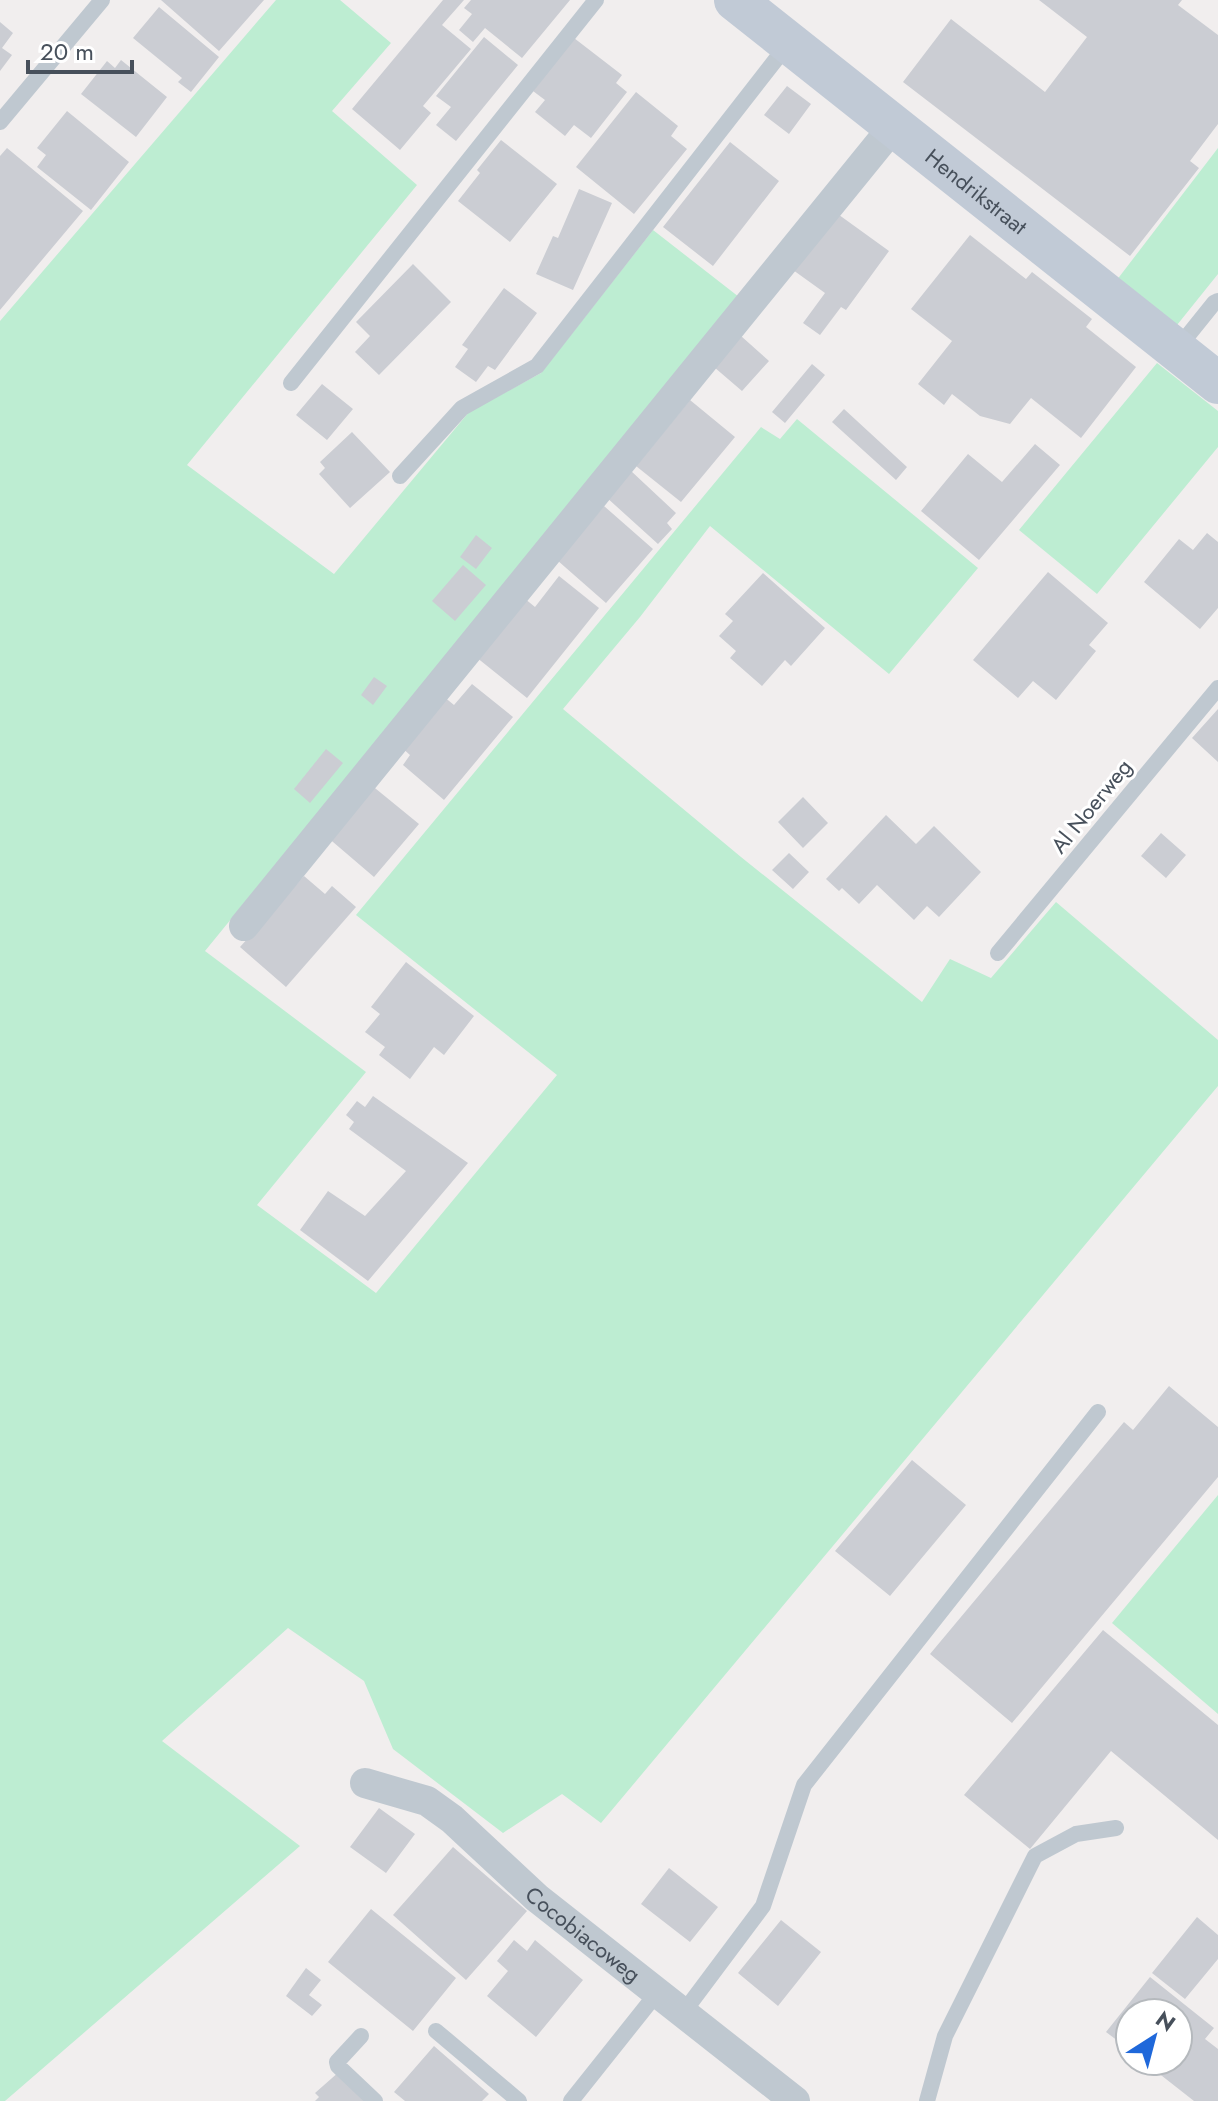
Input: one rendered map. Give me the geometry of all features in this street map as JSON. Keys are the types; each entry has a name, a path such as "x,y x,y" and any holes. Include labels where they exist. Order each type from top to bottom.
{"street":[{"name":"Hendrikstraat","path":"735,0 1218,383"},
{"path":"244,926 893,127"},
{"name":"Cocobiacoweg","path":"365,1783 427,1801 452,1819 537,1898 795,2101"}],"lane":[{"path":"0,122 102,0"},
{"path":"291,383 596,0"},
{"path":"400,476 462,408 537,366 789,43"},
{"path":"1176,350 1218,301"},
{"name":"Al Noerweg","path":"998,953 1218,688"},
{"path":"683,2013 763,1906 804,1785 1098,1412"},
{"path":"927,2101 945,2036 1035,1856 1076,1834 1116,1828"},
{"path":"571,2101 657,1993"},
{"path":"436,2031 519,2101"},
{"path":"361,2036 337,2062 375,2101"}],"green space":[{"path":"276,0 340,0 391,43 332,111 417,185 187,465 334,574 469,412 541,373 653,230 739,297 205,951 366,1072 257,1205 376,1293 557,1075 356,915 761,427 780,439 797,419 978,568 889,674 710,526 640,617 563,709 922,1002 950,959 991,978 1056,902 1218,1040 1218,1086 601,1823 562,1794 503,1833 393,1749 364,1681 288,1628 162,1741 300,1846 5,2101 0,2101 0,321"},
{"path":"1218,148 1218,274 1173,330 1113,285"},
{"path":"1157,363 1218,411 1218,447 1097,594 1019,530"},
{"path":"1218,1495 1218,1714 1112,1623"}],"building":[{"path":"161,0 264,0 219,51"},
{"path":"443,0 464,0 442,25 471,49 423,106 431,113 400,150 352,109"},
{"path":"471,0 570,0 522,58 485,28 473,42 459,30 472,14 464,8"},
{"path":"1039,0 1182,0 1178,5 1218,35 1218,124 1190,161 1199,168 1130,256 903,82 951,19 1045,92 1087,37"},
{"path":"159,7 219,57 191,92 178,82 182,78 133,38"},
{"path":"0,22 13,33 2,48 12,55 0,71"},
{"path":"484,37 518,65 456,141 436,125 451,107 436,96"},
{"path":"574,38 622,75 616,83 627,92 591,138 574,125 565,136 535,112 545,100 533,91"},
{"path":"121,60 167,97 136,137 81,94 107,61 115,68"},
{"path":"787,86 811,104 789,134 764,115"},
{"path":"636,92 678,126 671,136 687,149 634,214 576,167"},
{"path":"67,111 129,162 91,210 37,167 46,155 37,148"},
{"path":"501,140 557,184 510,242 458,201"},
{"path":"730,142 779,181 713,266 663,227"},
{"path":"7,148 83,211 0,310 0,156"},
{"path":"579,189 612,203 573,290 536,274 553,236 558,238"},
{"path":"835,212 889,251 846,310 841,307 820,335 803,323 825,293 793,270"},
{"path":"970,235 1026,279 1032,272 1092,319 1086,327 1136,367 1081,438 1031,398 1010,424 980,416 952,394 944,405 918,384 952,341 911,309"},
{"path":"413,264 451,302 379,375 355,352 370,336 356,322"},
{"path":"504,288 537,313 495,370 488,366 476,382 455,367 468,349 462,345"},
{"path":"741,336 769,361 742,391 714,367"},
{"path":"812,364 825,375 785,423 772,412"},
{"path":"322,384 353,409 327,440 296,415"},
{"path":"690,400 735,437 681,502 636,466"},
{"path":"844,409 907,467 896,480 832,422"},
{"path":"352,432 390,472 350,508 319,474 325,468 320,462"},
{"path":"1035,444 1060,465 979,560 921,511 968,454 1002,482"},
{"path":"630,470 676,513 667,523 672,529 658,544 605,496"},
{"path":"604,506 653,549 606,603 557,560"},
{"path":"1207,533 1218,542 1218,608 1200,629 1144,582 1179,539 1193,550"},
{"path":"476,535 492,548 476,569 460,557"},
{"path":"463,565 486,585 455,621 432,601"},
{"path":"1048,572 1108,623 1089,645 1096,651 1056,700 1033,681 1018,698 973,660"},
{"path":"763,573 825,628 791,666 785,660 762,686 730,658 736,651 719,636 733,621 725,614"},
{"path":"559,576 599,608 527,698 476,657 524,598 535,607"},
{"path":"374,677 387,686 373,705 361,695"},
{"path":"472,684 513,717 444,800 403,765 410,755 400,746 443,696 454,705"},
{"path":"1218,709 1218,762 1192,738"},
{"path":"326,749 343,763 310,803 294,789"},
{"path":"370,784 419,824 374,877 326,836"},
{"path":"803,797 828,823 803,848 778,822"},
{"path":"886,815 916,844 934,826 981,872 939,917 927,906 914,920 877,885 859,904 842,888 839,891 826,879"},
{"path":"1161,833 1186,855 1166,878 1141,856"},
{"path":"789,853 809,872 793,889 772,870"},
{"path":"304,876 325,894 332,886 356,907 286,987 240,947"},
{"path":"406,962 474,1016 444,1055 434,1047 410,1079 379,1055 385,1047 365,1032 380,1014 371,1007"},
{"path":"373,1096 468,1163 368,1281 300,1230 328,1191 365,1216 406,1171 349,1129 354,1122 346,1115 357,1101 365,1107"},
{"path":"1169,1386 1218,1427 1218,1477 1012,1723 930,1654 1124,1422 1133,1430"},
{"path":"912,1460 966,1505 890,1596 835,1551"},
{"path":"1103,1630 1218,1725 1218,1840 1111,1751 1030,1849 964,1795"},
{"path":"379,1808 415,1834 386,1873 350,1847"},
{"path":"453,1847 527,1911 466,1980 393,1915"},
{"path":"669,1868 718,1907 690,1942 641,1904"},
{"path":"371,1909 456,1978 413,2031 328,1962"},
{"path":"1197,1917 1218,1935 1218,1959 1187,1997 1152,1973"},
{"path":"781,1920 821,1952 778,2006 738,1973"},
{"path":"514,1940 527,1951 535,1940 583,1980 536,2037 487,1996 508,1971 497,1961"},
{"path":"306,1968 321,1980 309,1995 322,2005 312,2016 286,1996"},
{"path":"1150,1977 1175,1997 1134,1997"},
{"path":"1194,2012 1214,2028 1205,2039 1218,2049 1218,2101 1194,2101 1163,2077 1194,2077"},
{"path":"1114,2022 1114,2038 1106,2032"},
{"path":"434,2046 489,2094 482,2101 405,2101 394,2092"},
{"path":"340,2071 366,2101 315,2101 319,2097 315,2093"}]}
